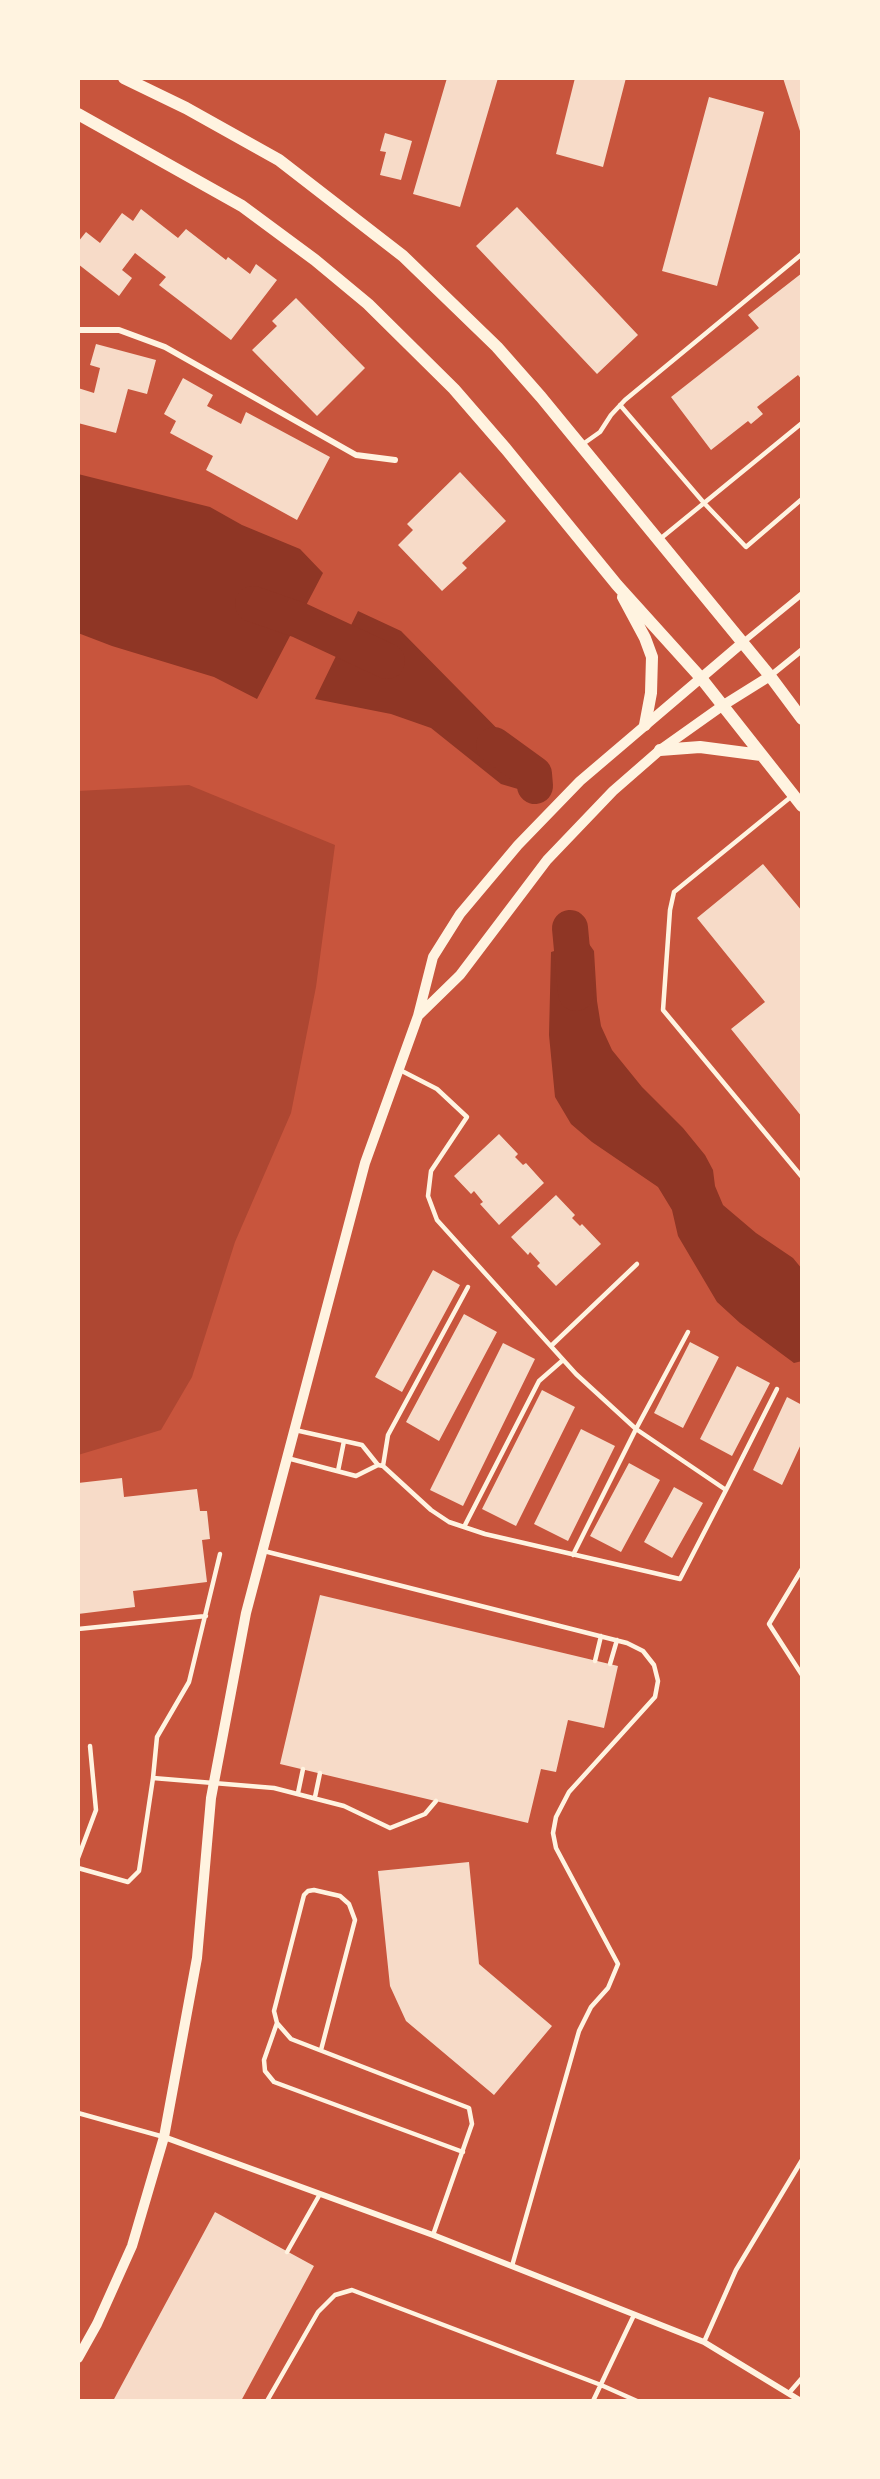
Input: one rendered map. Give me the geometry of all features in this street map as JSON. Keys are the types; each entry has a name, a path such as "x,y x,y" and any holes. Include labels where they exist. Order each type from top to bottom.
{"main road":[{"path":"124,78 186,108 279,160 403,256 497,347 770,676 802,719"},
{"path":"78,114 242,206 315,260 368,304 454,389 521,466 617,585 702,678 802,806"},
{"path":"617,585 645,638 651,657 651,693 645,725"},
{"path":"660,750 700,747 761,755"}],"street":[{"path":"78,330 119,330 165,347 356,455 395,460"},
{"path":"78,2358 97,2324 132,2246 164,2137 197,1958 204,1865 214,1783 246,1613 365,1162 418,1016 433,957 460,914 518,845 580,780 802,594"},
{"path":"418,1016 460,975 547,860 613,791 660,750 722,706 770,676 802,650"},
{"path":"164,2137 433,2235 704,2342 801,2401"}],"lane":[{"path":"580,445 600,432 620,405 802,254"},
{"path":"620,405 704,503 746,547 802,499"},
{"path":"658,540 802,423"},
{"path":"793,795 674,892 670,910 663,1010 802,1177"},
{"path":"400,1070 437,1089 467,1117 431,1171 428,1196 437,1220 563,1360 636,1429 726,1490"},
{"path":"550,1346 637,1264"},
{"path":"380,1465 388,1435 468,1287"},
{"path":"573,1555 688,1332"},
{"path":"464,1527 539,1381 563,1360"},
{"path":"295,1430 362,1445 380,1465 431,1510 464,1527 680,1579 777,1389"},
{"path":"338,1471 344,1441"},
{"path":"287,1458 356,1476 380,1465"},
{"path":"263,1551 617,1640 643,1652 654,1665 658,1681 655,1697 569,1792 556,1817 553,1833 556,1848 618,1964 608,1988 591,2007 579,2031 512,2266"},
{"path":"78,1868 128,1882 140,1871 157,1737 189,1682 220,1554"},
{"path":"802,1569 769,1624 802,1675"},
{"path":"78,1629 206,1616"},
{"path":"595,1660 601,1636"},
{"path":"610,1664 617,1640"},
{"path":"78,1858 96,1810 90,1746"},
{"path":"298,1793 303,1769"},
{"path":"315,1797 320,1773"},
{"path":"153,1778 274,1788 298,1793 344,1806 390,1828 425,1814 436,1801"},
{"path":"321,2050 355,1920 349,1904 340,1896 314,1890 304,1895 274,2011 277,2023 291,2039 469,2108 472,2124 433,2235"},
{"path":"277,2023 264,2060 266,2071 274,2082 463,2152"},
{"path":"78,2113 164,2137"},
{"path":"704,2342 736,2270 802,2160"},
{"path":"287,2252 320,2194"},
{"path":"267,2401 318,2312 335,2295 352,2290 601,2385 637,2401"},
{"path":"593,2401 634,2315"},
{"path":"789,2392 802,2378"}],"shaded area":[{"path":"78,474 210,507 242,525 300,549 323,573 257,699 214,677 112,646 78,633"},
{"path":"358,611 401,631 531,763 534,774 518,789 501,784 431,728 391,714 315,699"},
{"path":"189,785 335,845 316,987 291,1113 235,1242 192,1377 161,1430 78,1455 78,791"},
{"path":"587,941 594,951 601,1026 612,1050 642,1087 683,1128 705,1155 713,1170 715,1186 723,1205 756,1233 793,1258 802,1269 802,1361 794,1363 740,1323 717,1302 678,1236 672,1210 658,1187 592,1142 571,1124 555,1097 549,1035 551,952"}],"building":[{"path":"447,78 498,78 460,207 413,194"},
{"path":"575,78 626,78 603,167 556,154"},
{"path":"783,78 802,78 802,130 800,131"},
{"path":"709,97 764,112 717,286 662,271"},
{"path":"385,133 412,141 401,180 380,175 386,152 380,151"},
{"path":"517,207 638,335 597,374 476,246"},
{"path":"141,209 178,238 186,229 226,260 228,257 250,274 256,264 277,280 231,340 159,285 166,277 135,253 122,270 132,278 119,296 78,264 78,242 86,232 100,243 122,213 133,221"},
{"path":"802,273 802,380 798,375 757,407 763,414 751,424 748,421 711,450 671,397 759,328 748,315"},
{"path":"296,298 365,368 317,416 252,350 277,326 272,321"},
{"path":"96,344 156,360 147,394 128,389 116,433 78,423 78,388 94,393 100,368 90,365"},
{"path":"183,378 213,395 207,406 241,424 246,412 330,457 297,520 206,470 213,456 170,433 176,421 164,414"},
{"path":"460,472 506,521 462,563 467,568 442,591 398,545 413,530 407,524"},
{"path":"763,864 802,911 802,1117 731,1029 765,1002 697,918"},
{"path":"499,1134 518,1154 515,1157 523,1165 526,1163 544,1183 499,1225 480,1204 483,1202 474,1191 471,1194 454,1176"},
{"path":"556,1195 575,1215 572,1218 580,1226 582,1224 601,1244 556,1286 537,1266 540,1263 530,1252 528,1255 511,1237"},
{"path":"433,1270 460,1285 402,1392 375,1377"},
{"path":"464,1314 497,1332 439,1441 406,1422"},
{"path":"690,1342 719,1357 683,1428 654,1413"},
{"path":"503,1343 535,1359 463,1506 430,1490"},
{"path":"737,1366 770,1383 732,1456 700,1439"},
{"path":"542,1390 575,1407 516,1526 482,1509"},
{"path":"787,1397 802,1405 802,1442 782,1485 753,1470"},
{"path":"581,1429 615,1446 568,1541 534,1524"},
{"path":"629,1463 660,1480 621,1552 590,1536"},
{"path":"122,1478 124,1497 197,1489 200,1511 207,1511 210,1539 202,1540 207,1582 133,1591 135,1607 78,1614 78,1483"},
{"path":"674,1487 703,1503 672,1558 644,1542"},
{"path":"320,1595 618,1666 604,1728 568,1720 556,1772 541,1769 528,1823 280,1764"},
{"path":"469,1862 479,1964 552,2026 494,2095 406,2021 390,1986 378,1871"},
{"path":"215,2212 314,2266 241,2401 113,2401"}],"waterway":[{"path":"253,604 299,620 387,661"},
{"path":"494,745 534,774 535,786"},
{"path":"570,928 576,993"}]}
